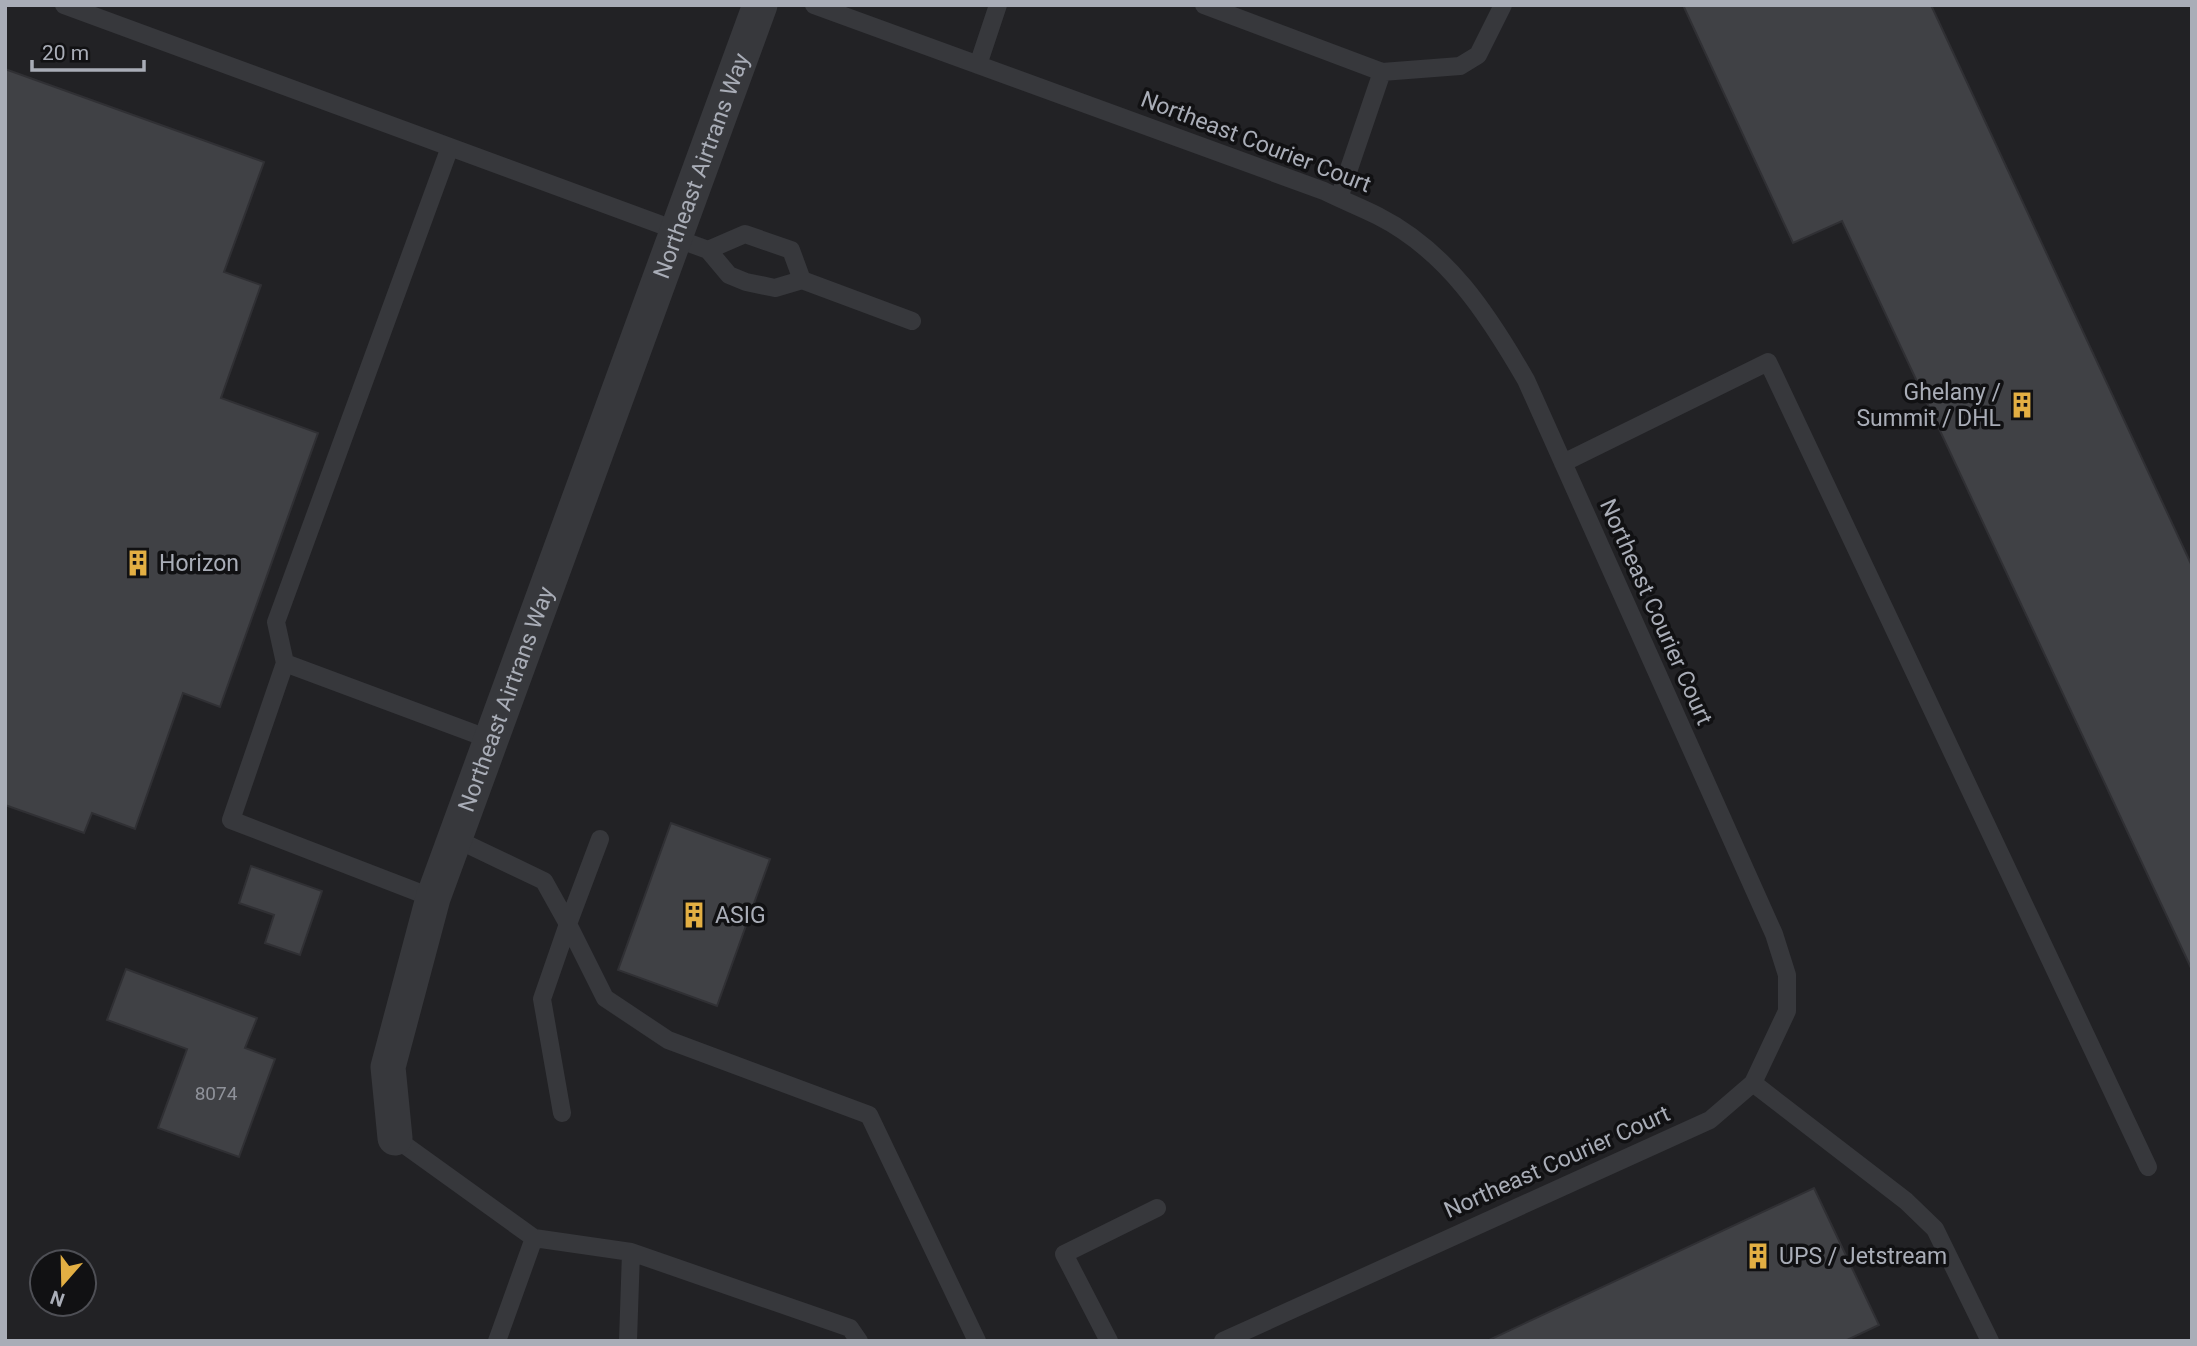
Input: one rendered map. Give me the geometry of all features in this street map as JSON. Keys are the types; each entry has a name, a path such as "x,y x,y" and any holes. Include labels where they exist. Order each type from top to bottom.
{"street":[{"name":"Northeast Airtrans Way","path":"395,1138 388,1067 433,898 760,5"}],"lane":[{"path":"64,5 450,147 676,235 708,250 729,275 747,282 775,288 802,280 912,321"},
{"name":"Northeast Courier Court","path":"814,5 1339,198 1379,216 1415,239 1443,263 1480,304 1526,380 1768,921 1787,975 1787,1011 1754,1083 1710,1120 1223,1341"},
{"path":"978,65 998,5"},
{"path":"1204,5 1382,72 1460,66 1478,55 1503,5"},
{"path":"1339,198 1382,72"},
{"path":"433,898 231,820 285,663 276,622 450,147"},
{"path":"708,250 745,234 791,250 802,280"},
{"path":"1563,463 1768,362 2148,1167"},
{"path":"285,663 489,739"},
{"path":"454,838 544,881 605,998 668,1040 869,1115 977,1341"},
{"path":"562,1113 542,999 600,839"},
{"path":"1754,1083 1906,1201 1935,1229 1990,1341"},
{"name":"Northeast Airtrans Way","path":"395,1138 534,1238"},
{"path":"1109,1341 1064,1254 1157,1208"},
{"path":"497,1341 534,1238 631,1252 850,1328 859,1341"},
{"path":"628,1341 631,1252"}],"shaded area":[{"path":"5,5 2192,5 2192,1341 5,1341"}],"building":[{"name":"Ghelany / Summit / DHL","path":"1683,5 1931,5 2192,566 2192,970 1842,221 1793,243"},
{"name":"Horizon","path":"5,69 264,162 224,272 261,285 221,398 318,433 220,707 183,693 135,829 92,813 84,833 5,805"},
{"name":"ASIG","path":"671,823 770,859 717,1006 618,970"},
{"path":"251,866 322,891 300,955 265,943 274,915 239,903"},
{"path":"126,969 257,1018 245,1048 275,1059 239,1157 158,1128 187,1049 107,1020"},
{"name":"UPS / Jetstream","path":"1814,1188 1879,1325 1845,1341 1487,1341"}],"place":[{"name":"Ghelany / Summit / DHL","path":"2022,405"},
{"name":"Horizon","path":"138,563"},
{"name":"ASIG","path":"694,915"},
{"name":"UPS / Jetstream","path":"1758,1256"}]}
